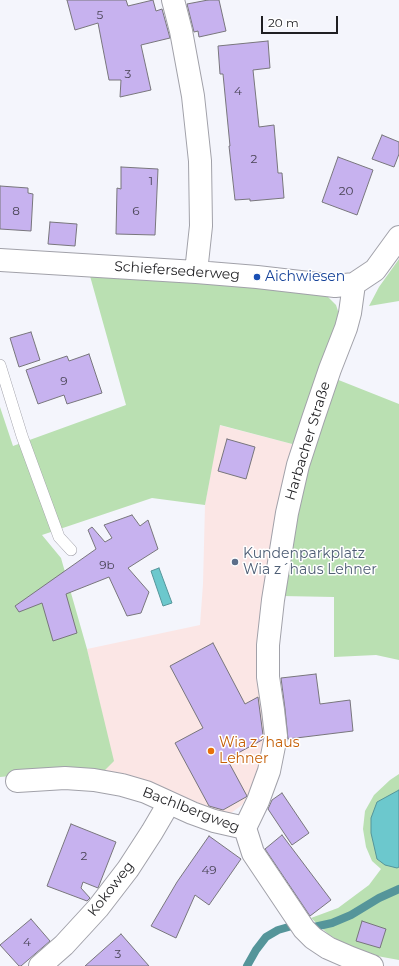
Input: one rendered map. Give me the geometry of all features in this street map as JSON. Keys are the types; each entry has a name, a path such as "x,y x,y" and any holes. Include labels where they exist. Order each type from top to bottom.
{"street":[{"path":"173,0 181,31 193,96 200,161 201,226 196,272"},
{"path":"354,284 375,270 399,237"},
{"name":"Schiefersederweg","path":"0,260 196,272 258,277 335,286 354,284"},
{"name":"Harbacher Straße","path":"245,828 258,801 269,771 276,736 268,677 268,644 287,513 298,465 310,425 346,328 350,314 354,284"},
{"name":"Bachlbergweg","path":"17,781 65,778 94,780 122,785 146,792 192,813 214,821 245,828 253,853 304,929 313,938 328,948 372,966"},
{"name":"Kokoweg","path":"40,966 64,945 98,908 128,869 169,803"}],"lane":[{"path":"0,365 22,436 59,537 71,550"}],"shaded area":[{"path":"219,425 296,445 267,738 251,790 242,805 231,813 215,815 101,774 113,761 87,649 200,625 203,584 205,505"}],"green space":[{"path":"399,259 399,301 369,306 379,287"},
{"path":"90,276 254,287 317,294 328,297 336,305 339,314 336,328 296,445 220,425 205,505 152,498 42,535 61,558 87,649 114,761 101,774 21,775 0,777 0,407 13,446 126,405"},
{"path":"336,379 399,404 399,660 376,655 334,657 334,597 282,596 304,468"},
{"path":"399,774 399,960 366,954 328,934 311,918 338,908 369,885 381,869 372,861 366,847 363,829 365,811 374,795"}],"water":[{"path":"159,568 172,603 163,606 151,571"},
{"path":"399,790 399,867 397,868 385,865 377,859 371,833 371,818 377,802"}],"building":[{"path":"67,0 126,0 128,6 153,0 156,11 162,9 170,38 141,45 151,90 120,97 121,80 109,80 98,23 75,30"},
{"path":"208,0 219,0 226,31 199,37 198,31 194,32 187,4"},
{"path":"268,41 270,68 253,70 259,127 274,125 278,173 282,173 284,198 250,201 250,199 235,200 223,74 220,74 218,46"},
{"path":"382,135 399,142 399,154 394,167 372,159"},
{"path":"338,157 373,170 357,215 322,202"},
{"path":"121,167 158,169 155,235 116,234 117,188 121,189"},
{"path":"0,186 28,188 28,193 33,194 31,231 0,229"},
{"path":"50,222 77,224 75,246 48,244"},
{"path":"31,332 40,360 19,367 10,338"},
{"path":"89,354 102,393 67,404 64,395 38,404 26,370 67,356 69,361"},
{"path":"227,439 255,447 246,479 218,471"},
{"path":"132,515 140,526 148,520 158,549 128,568 149,592 141,613 127,616 109,577 66,594 77,633 53,641 42,603 19,612 15,606 96,549 88,530 92,527 105,542 112,538 104,525"},
{"path":"213,643 245,704 258,697 263,735 262,740 227,759 247,796 223,810 209,806 175,743 203,728 170,666"},
{"path":"316,674 320,704 350,700 353,731 288,739 281,678"},
{"path":"282,793 309,833 292,845 268,809 272,800"},
{"path":"71,824 116,842 98,888 83,882 81,888 90,898 87,901 47,886"},
{"path":"282,835 331,900 310,916 265,849"},
{"path":"209,836 241,859 209,905 195,895 176,938 151,926 177,882"},
{"path":"31,919 50,941 21,966 19,966 0,945"},
{"path":"362,921 386,929 380,948 356,941"},
{"path":"121,934 149,966 85,966"}],"waterway":[{"path":"247,966 256,950 266,937 278,930 292,926 314,927 332,923 351,915 379,898 399,889"}],"place":[{"name":"Aichwiesen","path":"257,277"},
{"name":"Kundenparkplatz Wia z´haus Lehner","path":"235,562"},
{"name":"Wia z´haus Lehner","path":"211,751"}]}
